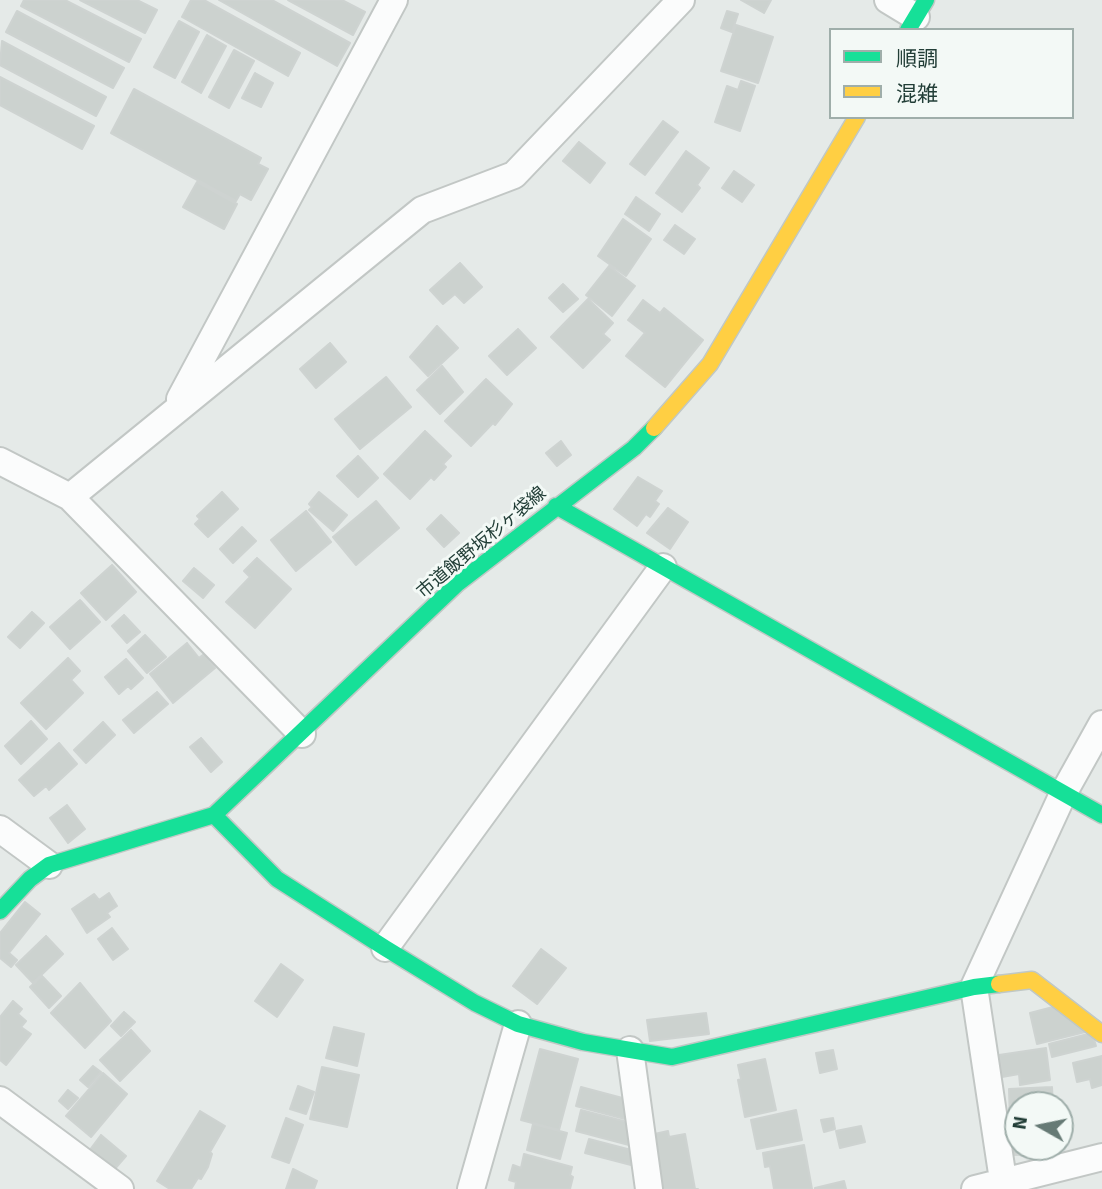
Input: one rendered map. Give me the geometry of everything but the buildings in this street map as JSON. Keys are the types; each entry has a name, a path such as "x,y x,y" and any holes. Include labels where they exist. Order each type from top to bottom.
{"street":[{"path":"173,413 394,0"},
{"path":"70,497 422,209 514,175 681,0"},
{"path":"888,0 917,16"},
{"name":"市道飯野坂杉ヶ袋線","path":"0,911 30,879 50,865 214,816 457,584 634,448 679,403 710,363 856,119"},
{"path":"0,461 70,497 302,734"},
{"path":"556,506 1102,816"},
{"path":"385,948 663,567"},
{"path":"1003,1180 974,987 1063,794 1102,724"},
{"path":"214,816 277,878 385,948 475,1003 519,1024 583,1042 672,1057 974,987 1031,980 1102,1034"},
{"path":"0,830 50,865"},
{"path":"471,1189 519,1024"},
{"path":"630,1050 649,1189"},
{"path":"0,1100 120,1189"},
{"path":"975,1189 1003,1180 1080,1165 1102,1157"}],"traffic: fast":[{"path":"909,28 926,0"},
{"path":"0,911 30,879 49,865 214,815 457,584 634,448 654,428"},
{"path":"556,506 1102,815"},
{"path":"214,815 277,879 385,948 475,1003 518,1024 583,1042 672,1057 974,987 999,984"}],"traffic: slow":[{"path":"654,428 710,364 856,119"},
{"path":"999,984 1032,980 1102,1034"}]}
